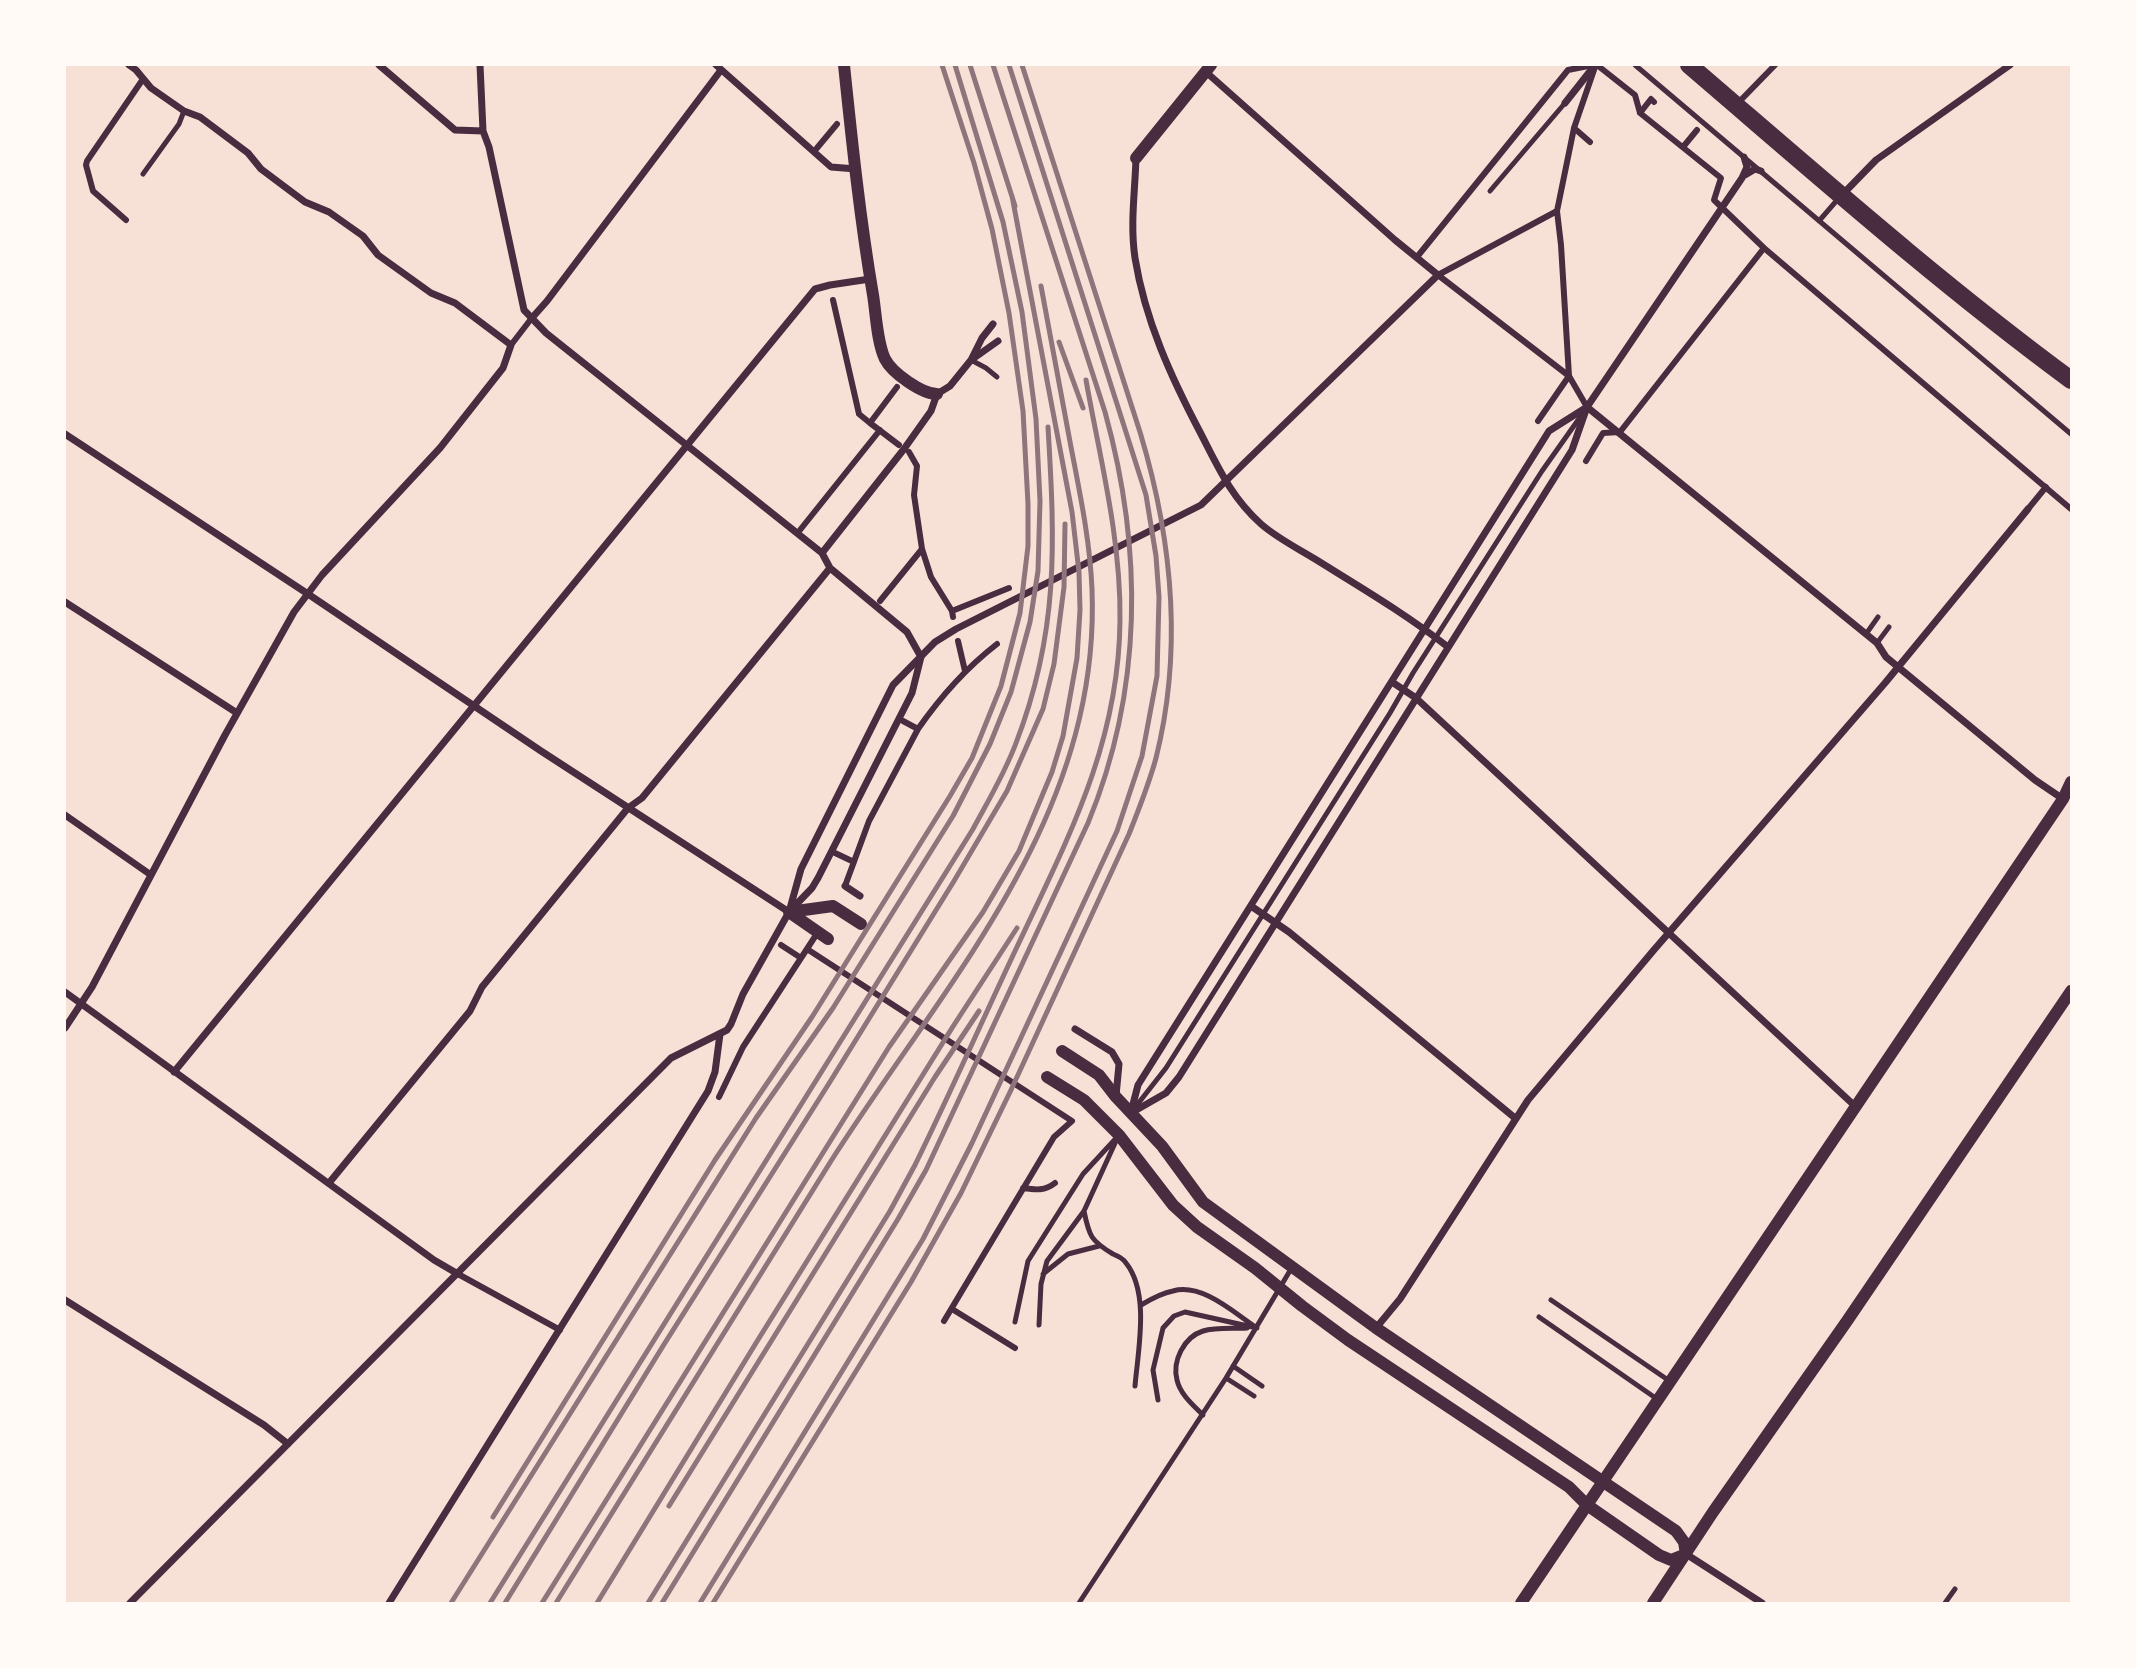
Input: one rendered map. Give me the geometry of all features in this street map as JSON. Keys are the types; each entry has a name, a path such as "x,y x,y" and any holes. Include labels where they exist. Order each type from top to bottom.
{"main road":[{"path":"1689,65 2019,341 2071,380"}],"street":[{"path":"128,65 151,88 184,111 200,117 248,153 261,169 305,202 329,212 363,236 378,256 430,293 456,303 510,345"},
{"path":"379,65 456,130 483,131"},
{"path":"480,65 483,131 492,160 524,310 546,333 822,554 830,568 907,632 921,657 912,693 818,877 812,888 789,912"},
{"path":"844,65 870,279 882,348 887,362 904,378 923,391 937,394"},
{"path":"1562,65 1568,70"},
{"path":"1565,103 1595,65"},
{"path":"1538,421 1569,376 1557,211 1574,128 1595,65"},
{"path":"1417,257 1568,70 1595,65 1635,95 1640,113 1721,178 1714,200 1764,248 2071,509"},
{"path":"1736,105 1775,65"},
{"path":"1842,195 1876,160 2010,65"},
{"path":"65,1028 92,987 237,713 294,612 322,575 440,448 503,368 510,345 547,301 720,66 831,167 856,169"},
{"path":"1448,647 1425,629 1263,526 1241,503 1231,492 1190,414 1154,334 1135,257 1132,220 1136,158 1209,69 1395,240 1569,376 1587,407 1877,643 1886,657 2035,780 2067,802"},
{"path":"126,220 93,191 86,165 143,79"},
{"path":"1640,113 1651,99 1654,102"},
{"path":"817,148 837,124"},
{"path":"1574,128 1590,142"},
{"path":"1683,148 1697,130"},
{"path":"1742,178 1746,167 1744,157"},
{"path":"1131,1113 1166,1093 1179,1077 1572,450 1587,407 1742,178 1750,170 1761,171"},
{"path":"130,1603 671,1058 720,1034 731,1024 743,994 789,912 801,869 879,709 892,685 935,642 973,620 1201,505 1438,275 1557,211"},
{"path":"1620,432 1764,248"},
{"path":"174,1072 815,289 870,279"},
{"path":"834,300 859,414 899,445"},
{"path":"822,554 904,449 931,411 937,394 950,386 971,360 993,324"},
{"path":"971,360 998,341"},
{"path":"870,423 897,387"},
{"path":"1119,1135 1131,1113 1138,1085 1549,431 1587,407"},
{"path":"800,530 880,430"},
{"path":"1586,461 1603,432 1620,432"},
{"path":"65,434 823,936 807,948 743,1047 719,1097"},
{"path":"909,452 918,466 914,495 922,549 931,577 953,614 1009,588"},
{"path":"1376,1328 1400,1299 1515,1118 1898,667 2046,487"},
{"path":"880,601 922,549"},
{"path":"329,1183 470,1010 482,987 628,808 642,798 830,568"},
{"path":"65,602 237,713"},
{"path":"958,641 965,671"},
{"path":"860,896 845,886 869,821 918,729 965,671 997,644"},
{"path":"1392,682 1416,698 1856,1107"},
{"path":"903,721 918,729"},
{"path":"1521,1603 1856,1107 2067,802 2071,782"},
{"path":"65,815 151,875"},
{"path":"835,853 854,862"},
{"path":"789,912 833,906 861,924"},
{"path":"1251,906 1515,1118"},
{"path":"781,945 801,958"},
{"path":"807,948 1072,1121 1054,1137 944,1321"},
{"path":"1653,1603 2071,991"},
{"path":"65,992 434,1260 560,1330"},
{"path":"1075,1029 1112,1052 1119,1064 1116,1097"},
{"path":"389,1603 713,1082 720,1034"},
{"path":"1062,1051 1099,1075 1162,1146 1203,1202 1233,1226 1376,1328 1676,1531 1684,1542 1686,1554 1762,1603"},
{"path":"1047,1077 1084,1100 1119,1135 1173,1205 1197,1227 1348,1340 1569,1487 1587,1506 1659,1555 1671,1560 1686,1554"},
{"path":"1023,1188 1048,1189 1055,1183"},
{"path":"65,1300 264,1424 288,1444"},
{"path":"952,1309 1015,1348"}],"lane":[{"path":"1635,65 2071,433"},
{"path":"1490,191 1565,103"},
{"path":"143,174 179,124 184,111"},
{"path":"1819,220 1842,195"},
{"path":"971,360 997,377"},
{"path":"1131,1113 1166,1069 1542,471 1587,407"},
{"path":"1866,634 1878,617"},
{"path":"1877,643 1889,627"},
{"path":"1039,1325 1041,1284 1047,1261 1084,1211 1119,1135"},
{"path":"1015,1321 1028,1261 1083,1174 1119,1135"},
{"path":"1084,1211 1088,1231 1099,1246 1124,1260 1132,1271 1141,1305 1135,1386"},
{"path":"1043,1275 1068,1254 1099,1246"},
{"path":"1079,1603 1203,1415 1292,1266"},
{"path":"1141,1305 1176,1289 1197,1292 1223,1304 1257,1328"},
{"path":"1551,1300 1671,1382"},
{"path":"1158,1401 1153,1370 1163,1328 1174,1316 1185,1312 1257,1328"},
{"path":"1539,1317 1659,1400"},
{"path":"1203,1415 1186,1398 1176,1379 1184,1343 1191,1336 1205,1330 1257,1328"},
{"path":"1233,1366 1262,1386"},
{"path":"1226,1378 1254,1396"},
{"path":"1945,1603 1955,1589"}],"railway":[{"path":"493,1517 715,1160 812,1017 950,796 972,758 1001,686 1020,613 1028,546 1023,411 1009,313 992,229 942,65"},
{"path":"451,1603 756,1118 833,1008 953,816 990,744 1011,692 1030,622 1038,571 1040,501 1036,419 1022,312 1003,222 955,65"},
{"path":"970,65 1015,206"},
{"path":"662,1603 926,1170 1088,823 1106,773 1119,722 1128,671 1131,567 1117,464 1105,412 993,65"},
{"path":"700,1603 923,1239 972,1143 1117,831 1142,756 1157,676 1159,597 1156,556 1146,495 1009,65"},
{"path":"713,1603 911,1282 961,1193 1129,834 1156,758 1164,717 1171,635 1170,594 1160,512 1140,432 1022,65"},
{"path":"542,1603 889,1047 983,912 1019,851 1052,772 1063,736 1077,658 1079,572 1072,512 1012,196"},
{"path":"556,1603 831,1161 966,961 1008,893 1044,823 1071,749 1088,672 1092,589 1087,535 1041,286"},
{"path":"1059,342 1083,408"},
{"path":"648,1603 890,1211 915,1165 1054,869 1087,790 1110,709 1117,666 1120,620 1113,529 1086,380"},
{"path":"490,1603 973,829 1007,765 1030,702 1047,625 1052,549 1048,427"},
{"path":"505,1603 828,1085 1007,791 1043,709 1054,664 1064,587 1065,524"},
{"path":"597,1603 756,1343 1017,928"},
{"path":"669,1506 935,1077 979,1011"}]}
